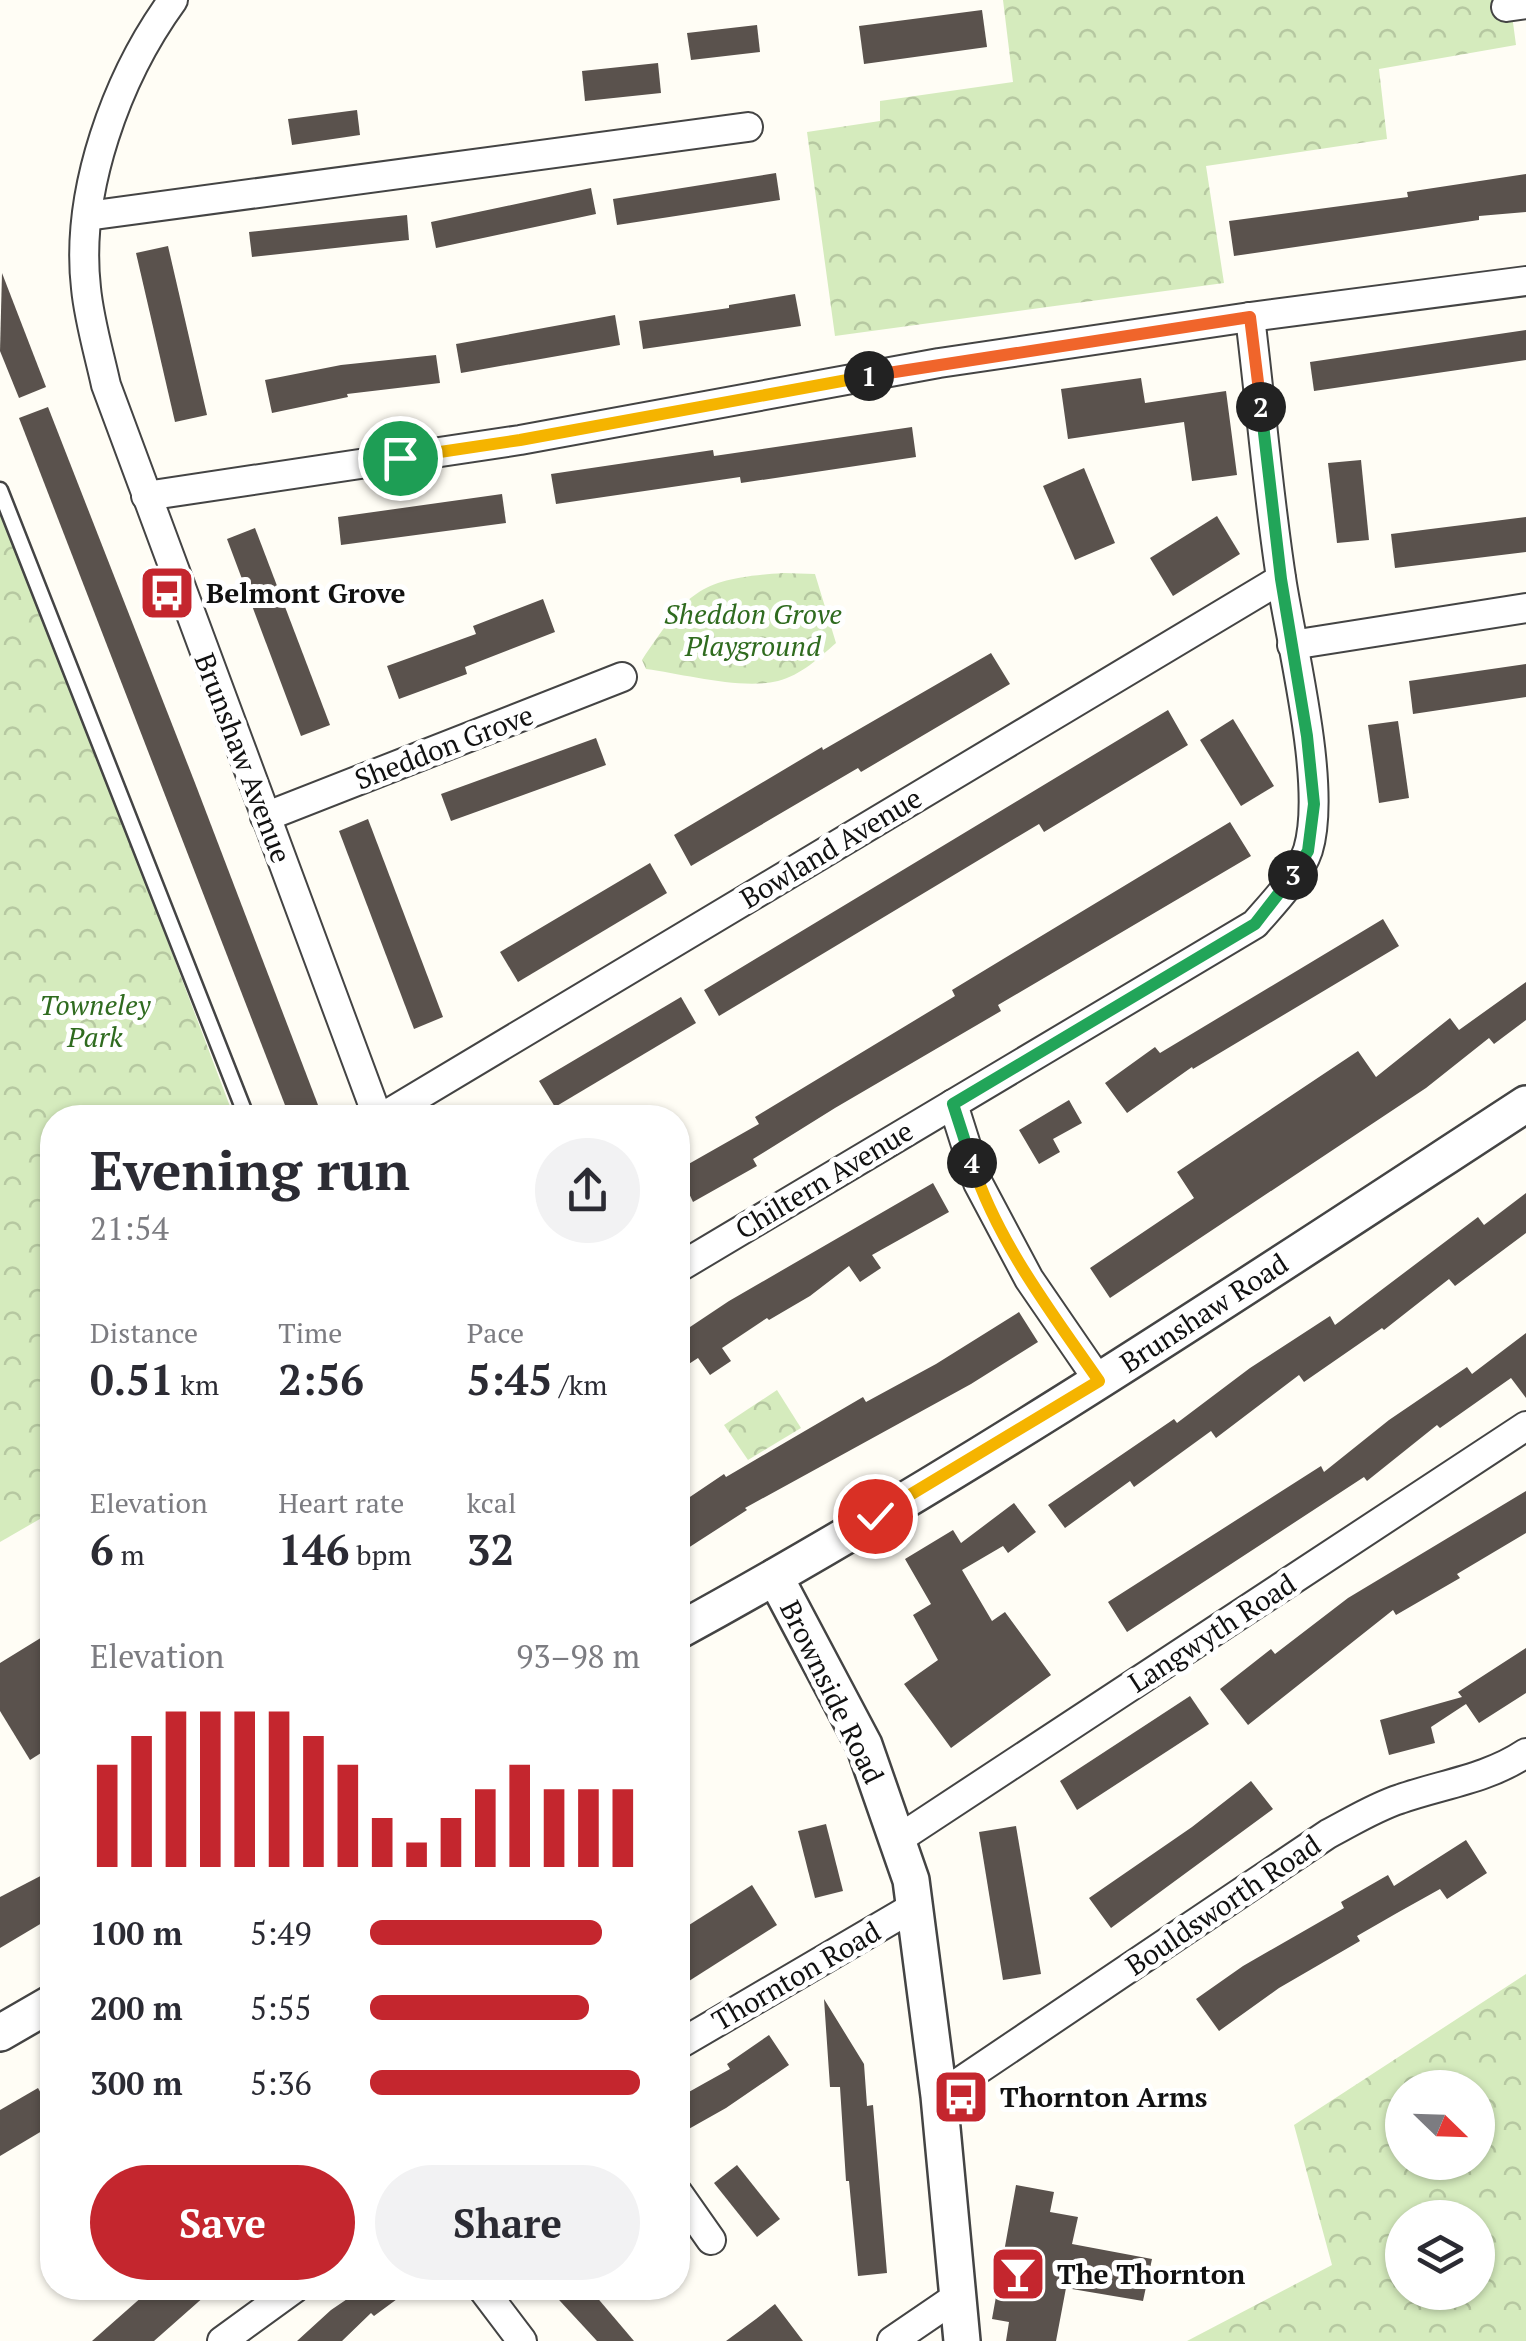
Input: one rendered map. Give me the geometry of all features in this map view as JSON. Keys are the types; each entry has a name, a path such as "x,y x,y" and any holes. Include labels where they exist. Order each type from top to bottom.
{"street":[{"name":"Brunshaw Avenue","path":"173,0 150,32 107,125 87,216 86,288 106,386 375,1105"},
{"path":"87,216 748,127"},
{"path":"146,496 520,440 917,367 1526,281"},
{"name":"Chiltern Avenue","path":"690,1261 1255,924 1286,887 1308,851 1314,804 1281,579 1250,317"},
{"name":"Bowland Avenue","path":"402,1105 1281,579"},
{"path":"1292,645 1526,608"},
{"name":"Sheddon Grove","path":"265,817 622,677"},
{"path":"953,1104 978,1183 1020,1263 1099,1381"},
{"name":"Brunshaw Road","path":"690,1624 776,1577 1099,1381 1526,1104"},
{"name":"Langwyth Road","path":"897,1840 1526,1426"},
{"name":"Brownside Road","path":"776,1577 864,1745 911,1880 940,2096 962,2341"},
{"name":"Bouldsworth Road","path":"940,2096 1328,1834 1397,1799 1462,1783 1507,1766 1526,1753"},
{"name":"Thornton Road","path":"690,2038 915,1906"},
{"path":"0,2033 40,2010"},
{"path":"690,2210 711,2240"},
{"path":"892,2341 958,2296"},
{"path":"222,2341 278,2300"},
{"path":"491,2300 522,2341"}],"lane":[{"path":"0,490 242,1105"}],"green space":[{"path":"1003,0 1510,0 1516,45 1379,69 1387,139 1206,166 1224,283 835,336 807,132 880,121 880,101 1013,82"},
{"name":"Towneley Park","path":"0,498 229,1105 40,1105 40,1519 0,1542"},
{"name":"Sheddon Grove Playground","path":"815,574 836,643 809,665 794,675 763,683 646,669 642,660 672,618 698,593 731,579"},
{"path":"777,1390 801,1428 748,1460 724,1425"},
{"path":"1526,1974 1526,2341 1187,2341 1332,2265 1294,2125"}],"building":[{"path":"982,10 987,47 864,64 859,26"},
{"path":"757,25 760,52 691,60 687,33"},
{"path":"658,63 661,93 585,101 582,71"},
{"path":"357,110 360,135 292,145 288,119"},
{"path":"776,173 780,200 617,225 613,199"},
{"path":"1526,174 1526,212 1479,216 1479,220 1234,256 1229,221 1408,197 1407,192"},
{"path":"591,188 596,214 436,248 431,222"},
{"path":"407,215 409,240 252,257 249,232"},
{"path":"168,246 207,415 175,422 136,253"},
{"path":"2,273 46,387 19,398 0,351"},
{"path":"795,294 801,326 643,349 639,321"},
{"path":"615,315 620,345 461,373 456,344"},
{"path":"1526,330 1526,360 1314,391 1310,362"},
{"path":"436,355 440,383 347,394 348,397 272,413 265,380 341,365"},
{"path":"1141,378 1145,403 1226,391 1237,475 1192,481 1184,422 1068,439 1061,389"},
{"path":"48,407 318,1105 285,1105 19,418"},
{"path":"912,427 916,457 741,483 740,477 556,504 551,474 713,450 714,456"},
{"path":"1361,460 1369,540 1337,543 1328,463"},
{"path":"1084,468 1115,543 1075,560 1043,486"},
{"path":"502,494 506,523 341,545 338,517"},
{"path":"1217,516 1240,554 1173,596 1150,558"},
{"path":"1526,517 1526,552 1395,568 1391,534"},
{"path":"255,528 330,725 301,736 227,539"},
{"path":"543,599 555,632 465,667 467,674 399,699 387,666 476,634 473,626"},
{"path":"991,653 1010,684 691,866 674,835"},
{"path":"1526,664 1526,697 1413,714 1409,681"},
{"path":"1168,710 1188,745 1044,832 1039,824 719,1016 704,990"},
{"path":"1233,719 1274,786 1241,806 1200,740"},
{"path":"1398,721 1409,798 1379,803 1368,725"},
{"path":"596,738 606,765 451,821 441,794"},
{"path":"368,819 443,1017 414,1029 339,831"},
{"path":"1230,822 1251,856 998,1005 1001,1011 835,1108 753,1159 757,1166 693,1202 690,1163 759,1124 755,1117 955,996 952,990"},
{"path":"650,863 667,893 518,982 500,952"},
{"path":"1383,919 1399,946 1192,1067 1127,1113 1105,1083 1155,1047 1160,1053"},
{"path":"1526,982 1526,1020 1494,1044 1489,1038 1426,1088 1110,1298 1090,1268 1194,1198 1177,1172 1358,1051 1376,1077 1450,1018 1459,1030"},
{"path":"681,997 696,1023 558,1105 554,1105 539,1081"},
{"path":"1069,1100 1082,1123 1053,1139 1060,1152 1039,1164 1019,1130"},
{"path":"933,1183 949,1212 872,1255 881,1268 860,1282 849,1266 810,1296 722,1348 731,1361 710,1375 698,1358 690,1363 690,1327"},
{"path":"1526,1193 1526,1233 1455,1286 1449,1279 1384,1330 1304,1382 1299,1375 1216,1438 1211,1431 1134,1487 1130,1481 1065,1528 1048,1505 1174,1419 1177,1423 1250,1368 1330,1316 1335,1325 1478,1217 1484,1225"},
{"path":"1019,1312 1038,1342 971,1384 745,1508 690,1547 690,1497 863,1397 866,1402"},
{"path":"1526,1333 1526,1398 1511,1378 1440,1428 1437,1425 1367,1481 1364,1477 1127,1632 1108,1602 1321,1466 1324,1472 1389,1420 1467,1367 1472,1374"},
{"path":"1526,1491 1526,1533 1457,1574 1460,1578 1396,1615 1393,1610 1248,1725 1220,1689 1271,1649 1275,1654 1348,1598"},
{"path":"1014,1503 1036,1532 1008,1553 1003,1546 962,1570 992,1621 1005,1612 1051,1675 951,1748 904,1684 938,1660 913,1615 931,1604 905,1559 953,1530 961,1543"},
{"path":"40,1638 40,1754 30,1760 0,1711 0,1663"},
{"path":"1526,1648 1526,1693 1479,1723 1466,1704 1431,1727 1435,1743 1389,1755 1380,1720 1462,1697 1458,1692"},
{"path":"1190,1696 1209,1724 1077,1810 1060,1781"},
{"path":"1251,1781 1273,1809 1111,1928 1089,1898"},
{"path":"826,1824 843,1891 815,1898 798,1831"},
{"path":"1016,1826 1041,1974 1003,1980 979,1832"},
{"path":"1466,1840 1487,1873 1447,1899 1440,1889 1357,1936 1360,1941 1279,1988 1219,2031 1196,1999 1243,1966 1344,1908 1341,1902 1388,1875 1394,1886"},
{"path":"40,1876 40,1924 0,1948 0,1897"},
{"path":"752,1885 777,1925 690,1980 690,1924"},
{"path":"824,1999 864,2064 867,2106 873,2105 887,2273 858,2276 840,2087 830,2087"},
{"path":"769,2035 789,2065 690,2128 690,2091 730,2069 727,2064"},
{"path":"38,2088 40,2092 40,2132 0,2156 0,2110"},
{"path":"737,2165 780,2219 757,2237 714,2183"},
{"path":"1016,2185 1054,2192 1050,2212 1078,2217 1072,2244 1152,2259 1143,2301 1066,2288 1056,2341 1006,2341 1009,2322 992,2319"},
{"path":"138,2300 200,2300 154,2341 92,2341"},
{"path":"346,2300 396,2300 374,2316 371,2313 342,2341 297,2341"},
{"path":"559,2300 599,2300 634,2341 597,2341"},
{"path":"775,2304 803,2341 726,2341 756,2319"}],"place":[{"name":"Belmont Grove","path":"167,593"},
{"name":"Thornton Arms","path":"961,2097"},
{"name":"The Thornton","path":"1018,2274"}],"route":[{"path":"400,458 520,440 917,367 1250,317 1281,579 1307,736 1314,804 1308,851 1286,887 1255,924 953,1104 978,1183 1029,1279 1099,1381 875,1516"}]}
